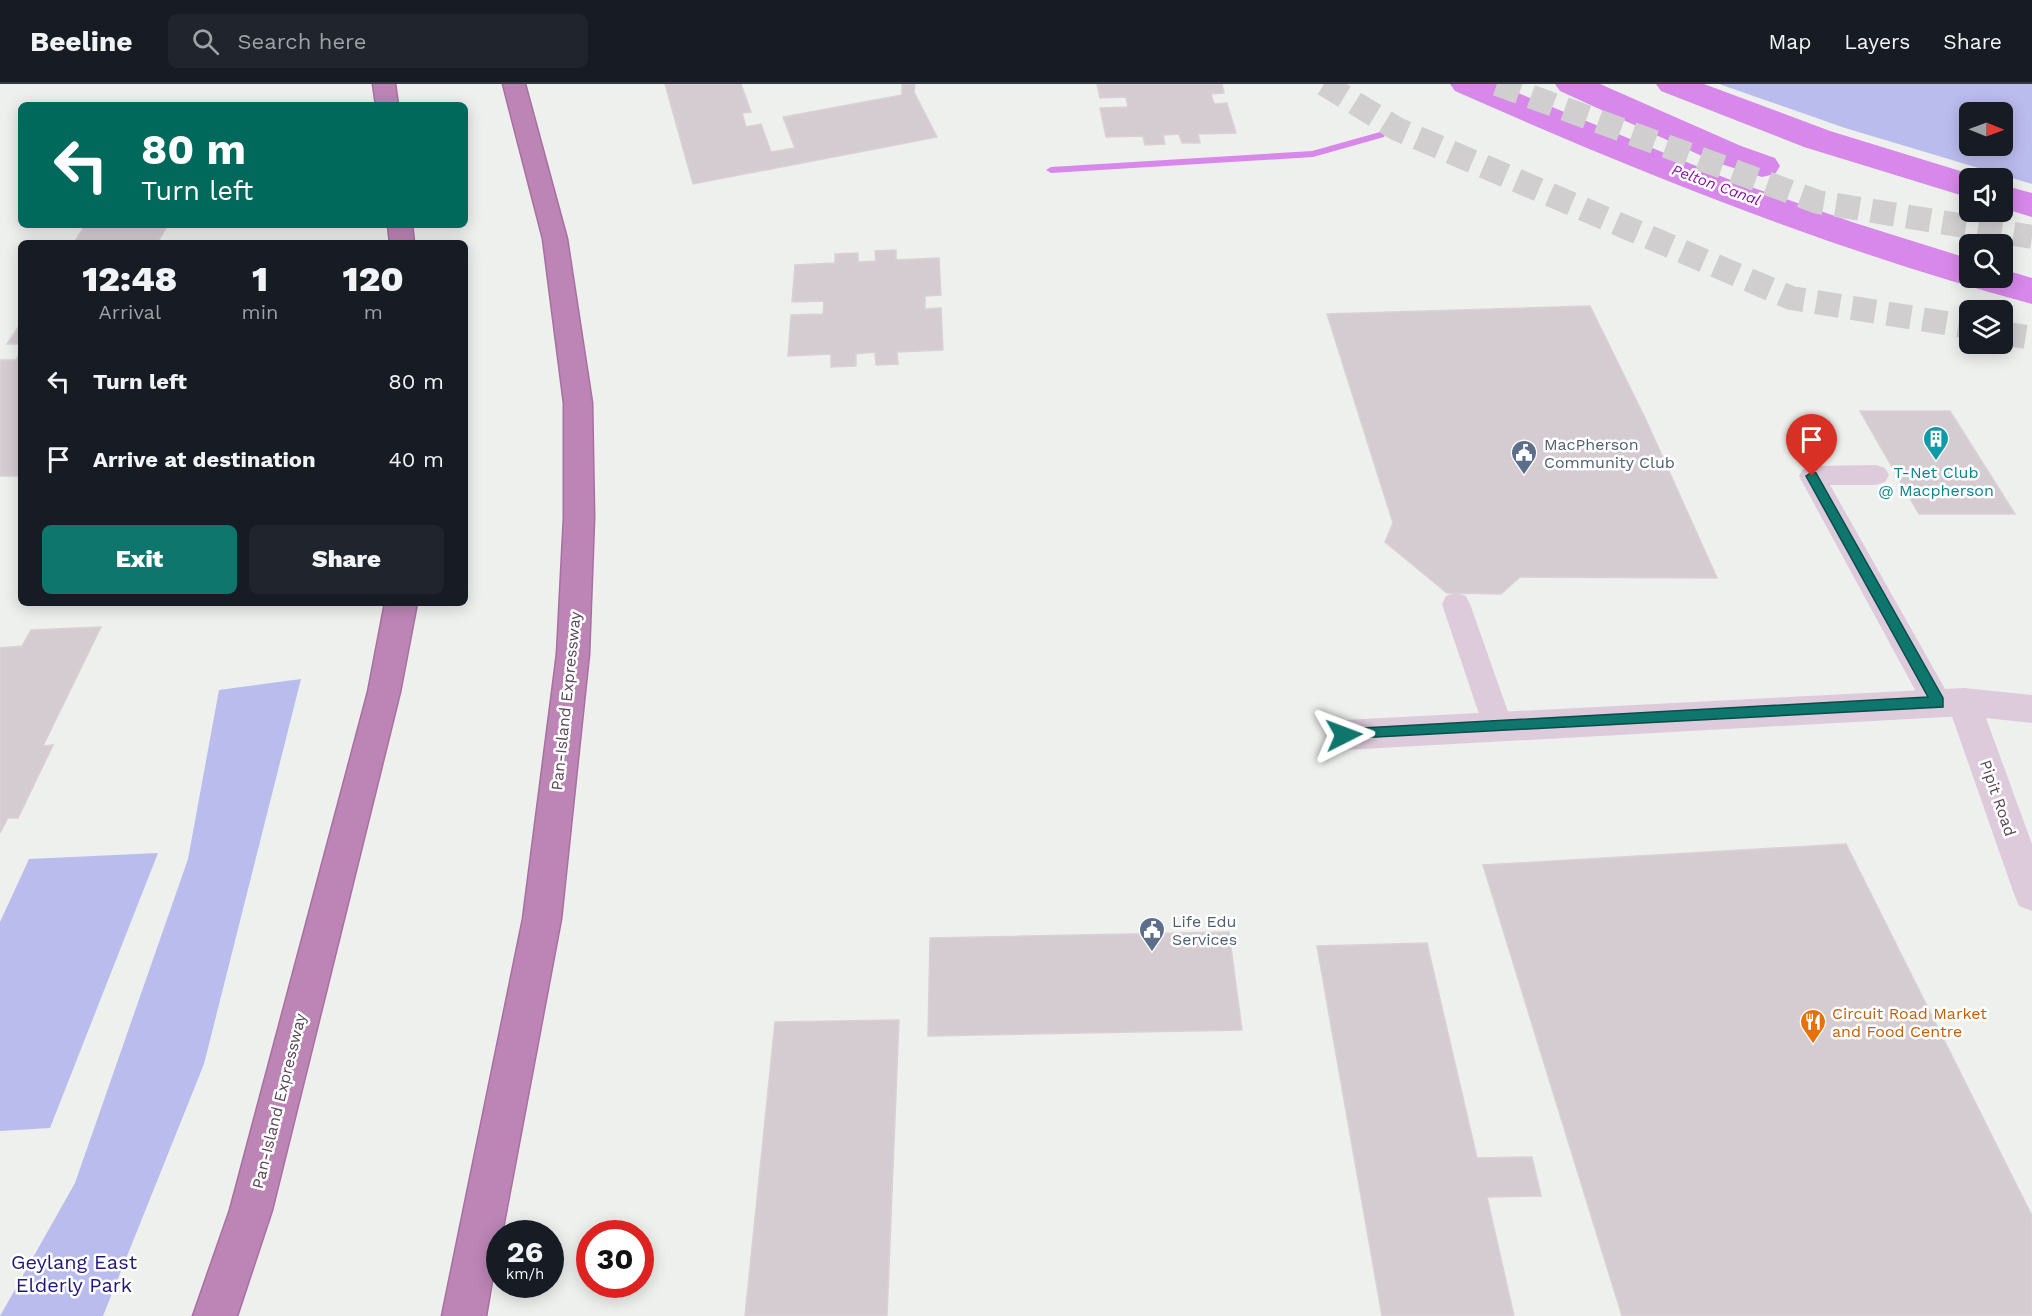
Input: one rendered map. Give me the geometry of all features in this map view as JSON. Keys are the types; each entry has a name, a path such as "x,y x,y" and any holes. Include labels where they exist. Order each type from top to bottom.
{"highway":[{"path":"384,84 387,102"},
{"name":"Pan-Island Expressway","path":"464,1316 542,919 573,654 579,530 578,403 555,239 514,84"},
{"name":"Pan-Island Expressway","path":"215,1316 254,1199 384,692 400,606"}],"street":[{"path":"1344,735 1951,702 2032,709"},
{"name":"Pipit Road","path":"1951,702 2032,894"}],"lane":[{"path":"1876,475 1812,476 1951,702"},
{"path":"1456,604 1498,726"}],"green space":[{"path":"1719,84 2032,84 2032,184 2013,178 2013,168 1979,168 1845,128"},
{"name":"Geylang East Elderly Park","path":"301,679 204,1064 103,1316 0,1316 75,1183 188,859 219,690"},
{"path":"158,853 50,1128 0,1131 0,922 29,859"}],"building":[{"path":"665,84 741,84 751,112 742,113 746,127 761,124 771,152 795,148 783,117 902,95 902,84 915,84 914,92 937,137 693,184"},
{"path":"1097,84 1222,84 1224,93 1211,94 1214,104 1227,103 1236,133 1198,134 1200,143 1182,143 1179,134 1163,135 1165,144 1145,145 1143,136 1106,137 1100,108 1128,107 1126,97 1100,98"},
{"path":"83,228 166,228 159,240 76,240"},
{"path":"896,250 896,260 939,258 941,295 925,296 925,309 941,308 943,350 897,352 898,364 876,365 875,352 856,354 856,366 831,367 831,354 788,356 791,315 823,314 824,301 792,302 795,265 835,263 835,254 858,253 858,262 876,261 875,251"},
{"name":"MacPherson Community Club","path":"1590,306 1646,420 1717,578 1520,577 1501,594 1447,593 1385,542 1393,523 1327,314"},
{"path":"18,328 18,344 7,344"},
{"path":"18,357 18,476 0,476 0,360 16,360"},
{"name":"T-Net Club @ Macpherson","path":"1860,411 1950,411 2015,514 1919,514"},
{"path":"101,627 43,746 53,745 18,818 8,818 0,833 0,648 22,646 31,630"},
{"path":"1846,844 2032,1216 2032,1316 1622,1316 1483,865"},
{"path":"1229,932 1242,1030 928,1036 930,938"},
{"path":"1427,943 1477,1158 1532,1157 1541,1196 1487,1197 1514,1316 1382,1316 1317,946"},
{"path":"899,1020 887,1316 745,1316 775,1022"}],"waterway":[{"name":"Pelton Canal","path":"1467,84 1715,187 1842,232 1959,269"},
{"path":"1482,90 1488,84"},
{"name":"Pelton Canal","path":"1572,84 1728,154 1762,166"},
{"name":"Pelton Canal","path":"1673,84 1817,139 1959,183"},
{"path":"1051,170 1313,154 1380,135"},
{"name":"Pelton Canal","path":"2013,199 2032,205"},
{"name":"Pelton Canal","path":"2013,286 2032,291"}],"tunnel":[{"path":"1324,84 1397,129 1791,298 1959,325"},
{"path":"1497,84 1818,202 2032,237"},
{"path":"2013,335 2032,338"}],"place":[{"name":"T-Net Club @ Macpherson","path":"1936,462"},
{"name":"MacPherson Community Club","path":"1524,476"},
{"name":"Life Edu Services","path":"1152,953"},
{"name":"Circuit Road Market and Food Centre","path":"1813,1045"}],"route":[{"path":"1344,735 1938,703 1812,476"}]}
